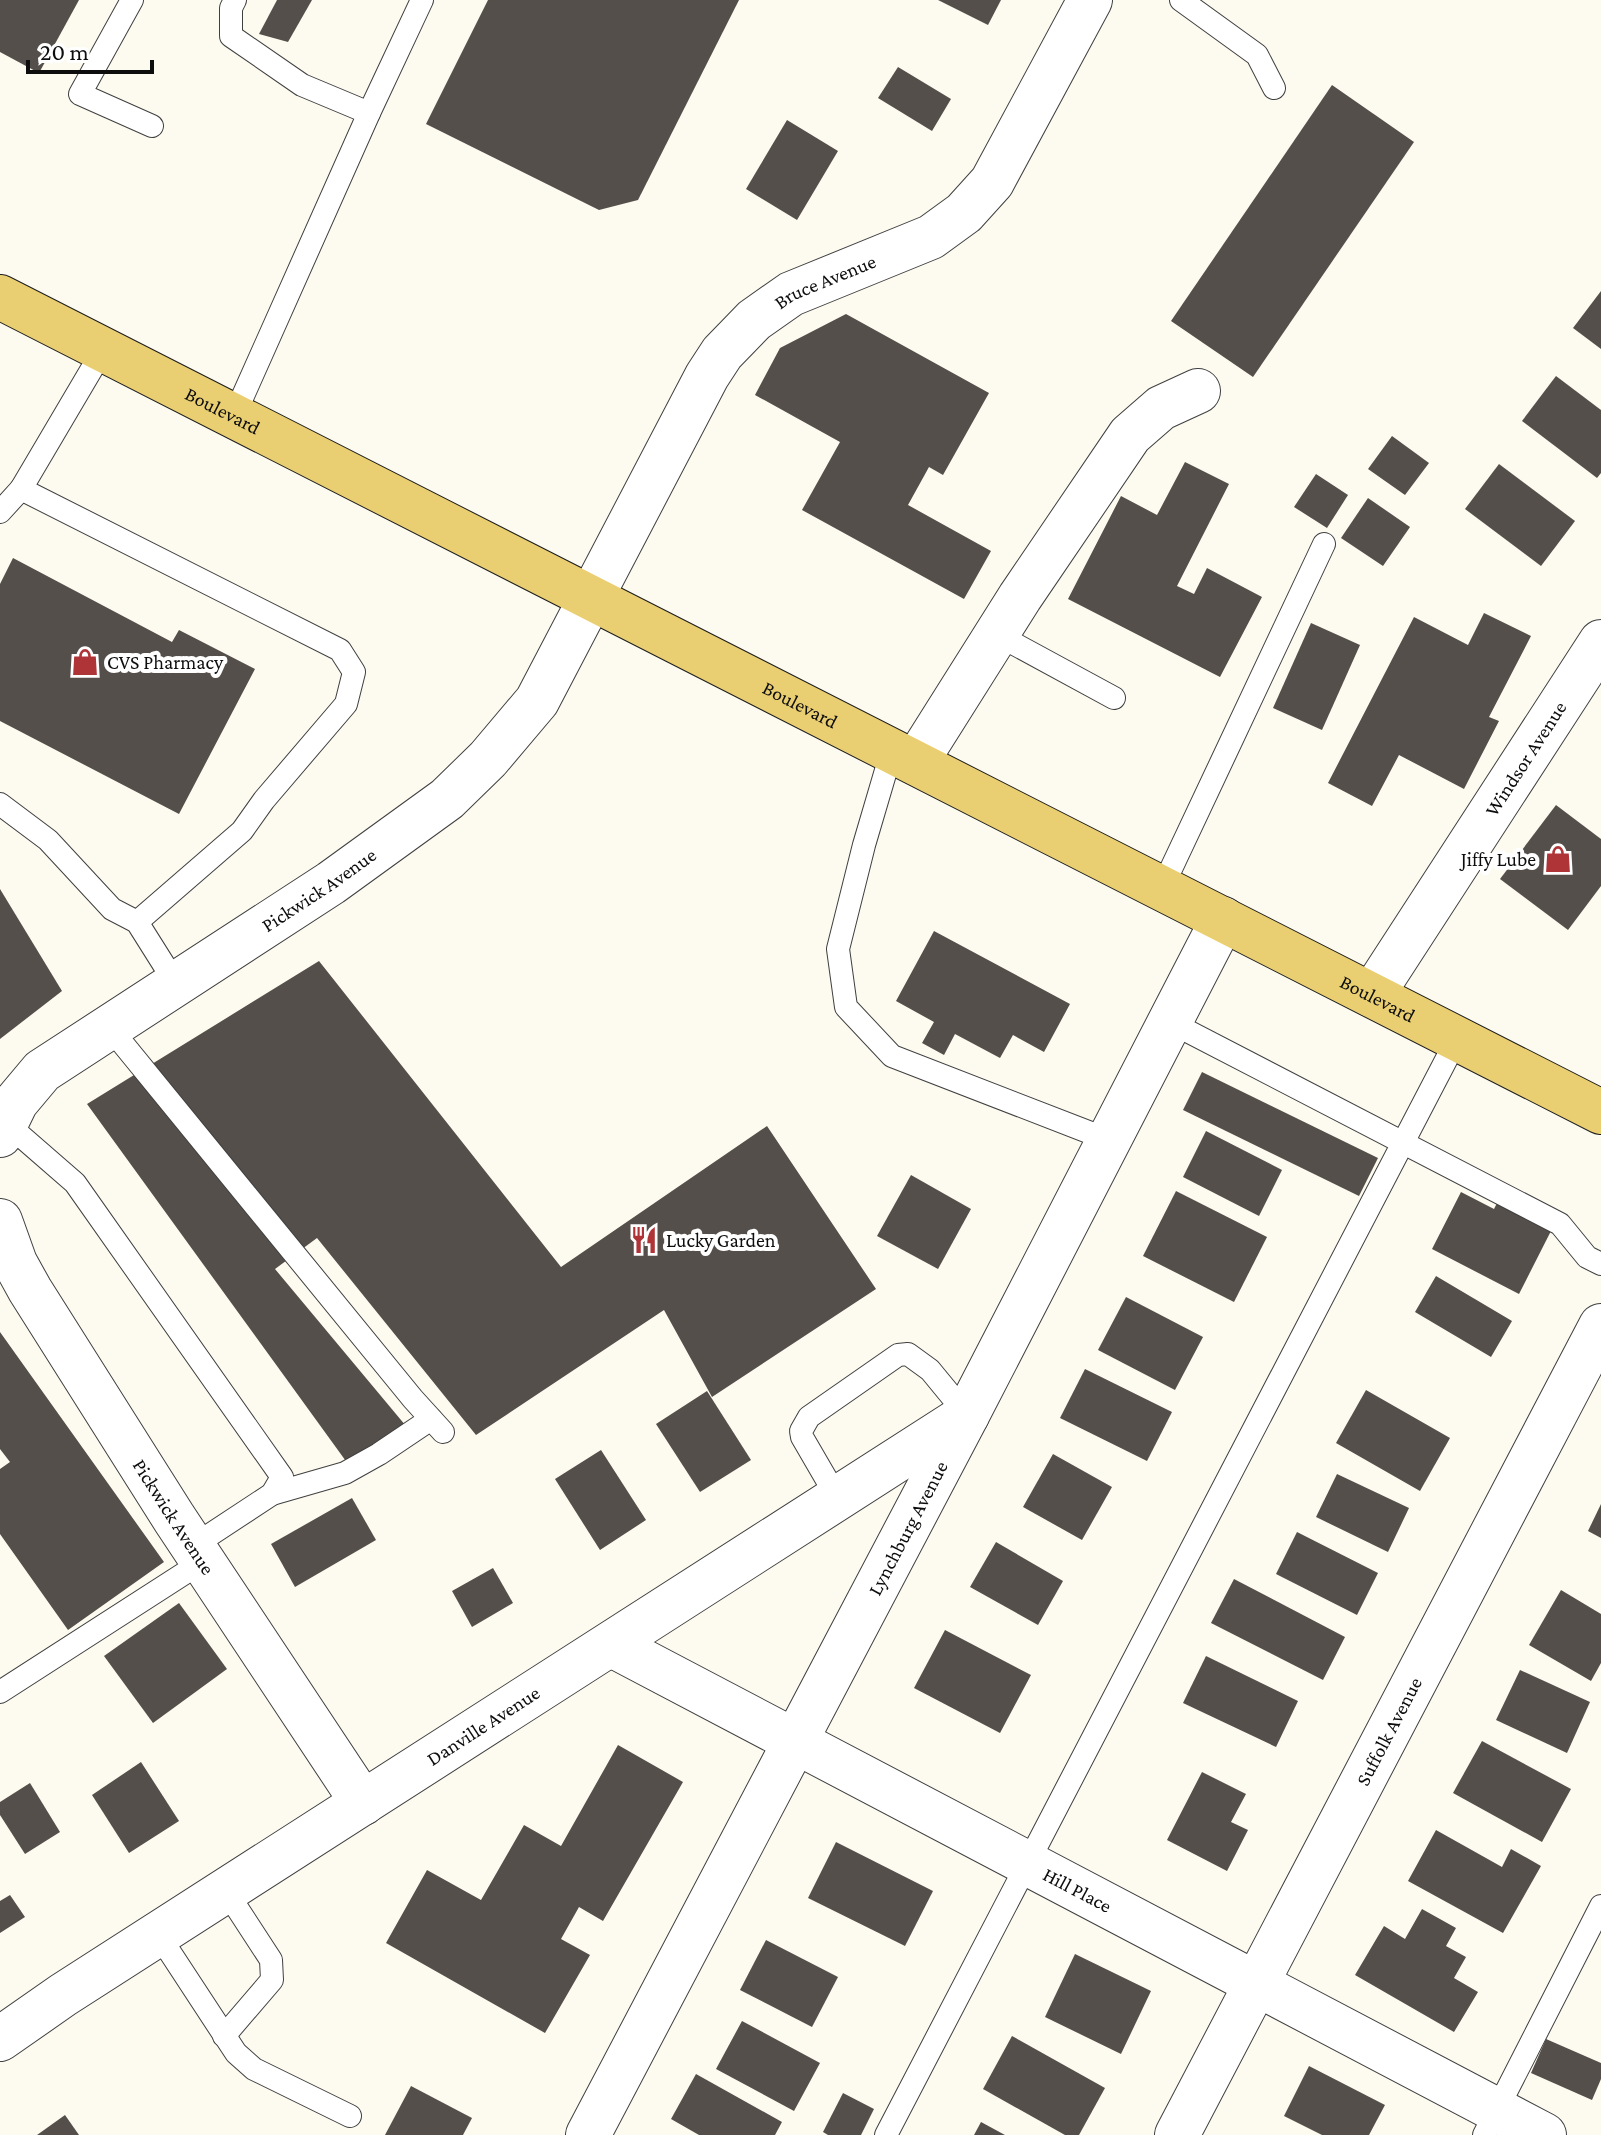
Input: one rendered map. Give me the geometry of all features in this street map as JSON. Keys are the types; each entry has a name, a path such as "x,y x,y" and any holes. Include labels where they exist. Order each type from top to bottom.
{"main road":[{"name":"Boulevard","path":"0,297 1601,1112"}],"street":[{"name":"Bruce Avenue","path":"590,598 722,353 754,320 791,294 931,237 964,213 992,182 1090,0"},
{"path":"904,756 996,634 1130,435 1161,408 1198,391"},
{"name":"Pickwick Avenue","path":"3,1129 16,1102 42,1071 331,883 447,799 488,759 537,701 590,598"},
{"name":"Windsor Avenue","path":"1372,995 1601,642"},
{"name":"Lynchburg Avenue","path":"588,2135 967,1415 1223,919"},
{"name":"Pickwick Avenue","path":"2,1235 30,1290 198,1554 363,1803"},
{"name":"Suffolk Avenue","path":"1177,2135 1601,1326"},
{"name":"Danville Avenue","path":"0,2039 158,1934 967,1415"},
{"name":"Hill Place","path":"612,1645 1257,1982 1490,2124 1544,2135"}],"lane":[{"path":"132,0 80,94 152,126"},
{"path":"235,0 231,8 231,36 302,85 369,113"},
{"path":"234,416 422,0"},
{"path":"1181,0 1257,55 1274,88"},
{"path":"0,512 21,489 103,350"},
{"path":"21,489 340,650 354,672 346,704 264,800 242,831 137,922"},
{"path":"1162,888 1324,544"},
{"path":"996,634 1114,698"},
{"path":"904,756 864,845 838,949 846,1007 892,1056 1109,1140"},
{"path":"2,808 48,840 112,909 137,922 176,984"},
{"path":"1170,1022 1560,1224 1587,1257 1601,1264"},
{"path":"110,1028 437,1426 345,1473 272,1494"},
{"path":"886,2135 1457,1039"},
{"path":"0,1692 198,1554 272,1494 282,1477 75,1183 3,1129"},
{"path":"838,1499 801,1431 809,1417 898,1355 908,1354 930,1370 967,1415"},
{"path":"224,2036 272,1980 271,1960 226,1891"},
{"path":"1490,2124 1601,1906"},
{"path":"158,1934 236,2053 254,2069 350,2116"}],"building":[{"path":"0,0 79,0 39,73 0,52"},
{"path":"277,0 312,0 288,42 259,34"},
{"path":"488,0 739,0 638,200 599,210 426,124"},
{"path":"938,0 1001,0 988,25"},
{"path":"898,67 951,99 932,131 878,98"},
{"path":"1332,85 1414,142 1253,377 1171,321"},
{"path":"787,120 838,151 797,220 746,189"},
{"path":"1601,291 1601,349 1573,328"},
{"path":"846,314 989,393 943,475 929,467 908,505 991,551 964,599 802,510 840,442 755,395 780,348"},
{"path":"1556,376 1601,410 1601,473 1597,478 1522,421"},
{"path":"1392,436 1429,463 1405,495 1368,469"},
{"path":"1185,462 1229,484 1177,586 1194,594 1207,568 1262,597 1220,677 1068,599 1121,496 1157,515"},
{"path":"1499,464 1575,521 1541,566 1465,509"},
{"path":"1316,474 1348,495 1327,528 1294,507"},
{"path":"1368,498 1410,527 1383,566 1341,538"},
{"path":"13,558 172,642 179,630 255,669 179,814 0,721 0,584"},
{"path":"1484,613 1531,636 1489,717 1499,721 1464,789 1399,755 1372,806 1328,783 1414,617 1468,645"},
{"path":"1311,623 1360,645 1322,730 1273,708"},
{"name":"Jiffy Lube","path":"1556,805 1601,839 1601,886 1568,930 1500,879"},
{"path":"0,889 62,991 0,1039"},
{"path":"934,931 1070,1004 1044,1052 1013,1035 1000,1058 955,1034 944,1055 922,1043 934,1022 896,1001"},
{"path":"319,961 561,1267 767,1126 876,1289 712,1397 664,1310 476,1435 317,1238 275,1269 406,1426 348,1464 87,1104"},
{"path":"1202,1072 1378,1158 1359,1196 1183,1110"},
{"path":"1206,1131 1282,1170 1259,1216 1183,1177"},
{"path":"911,1175 971,1209 938,1269 877,1236"},
{"path":"1176,1191 1267,1237 1234,1302 1143,1256"},
{"path":"1461,1192 1494,1209 1498,1201 1552,1229 1519,1294 1432,1249"},
{"path":"1436,1276 1512,1321 1491,1357 1415,1312"},
{"path":"1126,1297 1203,1337 1175,1390 1098,1350"},
{"path":"0,1332 164,1562 68,1630 0,1534 0,1469 10,1462 0,1449"},
{"path":"1085,1369 1172,1412 1147,1461 1060,1418"},
{"path":"1366,1390 1450,1438 1420,1491 1336,1443"},
{"path":"707,1391 751,1460 700,1492 656,1424"},
{"path":"601,1450 646,1520 600,1550 555,1479"},
{"path":"1053,1454 1112,1487 1082,1540 1023,1507"},
{"path":"1337,1474 1409,1508 1388,1552 1316,1517"},
{"path":"352,1498 376,1540 295,1587 271,1544"},
{"path":"1601,1504 1601,1538 1588,1531"},
{"path":"1297,1532 1378,1573 1357,1615 1276,1574"},
{"path":"996,1542 1063,1581 1038,1625 970,1587"},
{"path":"493,1568 513,1603 472,1627 452,1591"},
{"path":"1234,1579 1345,1637 1323,1680 1211,1623"},
{"path":"1561,1590 1601,1614 1601,1663 1591,1681 1529,1645"},
{"path":"179,1603 227,1669 153,1723 104,1656"},
{"path":"945,1630 1031,1675 1000,1733 914,1688"},
{"path":"1206,1656 1298,1701 1276,1747 1183,1703"},
{"path":"1520,1670 1590,1702 1567,1753 1496,1720"},
{"path":"1482,1741 1571,1789 1542,1842 1453,1793"},
{"path":"618,1745 683,1782 603,1921 579,1907 561,1939 590,1955 545,2033 386,1943 427,1870 481,1900 524,1825 561,1846"},
{"path":"141,1762 179,1821 129,1853 92,1795"},
{"path":"1202,1772 1246,1794 1231,1822 1248,1830 1227,1871 1167,1840"},
{"path":"30,1783 60,1832 25,1854 0,1815 0,1802"},
{"path":"1436,1830 1502,1867 1511,1849 1541,1866 1503,1933 1408,1881"},
{"path":"836,1842 933,1891 905,1946 808,1898"},
{"path":"10,1895 25,1917 0,1933 0,1901"},
{"path":"1422,1909 1456,1928 1446,1946 1466,1957 1454,1978 1478,1992 1454,2032 1355,1975 1384,1926 1405,1939"},
{"path":"766,1940 838,1977 812,2027 740,1990"},
{"path":"1075,1954 1151,1991 1121,2054 1045,2017"},
{"path":"742,2021 820,2063 794,2111 716,2069"},
{"path":"1012,2036 1105,2088 1079,2135 1065,2135 983,2089"},
{"path":"1546,2039 1601,2063 1601,2079 1592,2100 1531,2073"},
{"path":"1309,2066 1385,2105 1369,2135 1322,2135 1284,2116"},
{"path":"696,2074 782,2122 775,2135 699,2135 671,2119"},
{"path":"411,2086 472,2118 463,2135 385,2135"},
{"path":"843,2093 874,2109 861,2135 828,2135 823,2132"},
{"path":"65,2115 79,2135 37,2135"},
{"path":"981,2122 1005,2135 974,2135"}],"place":[{"name":"CVS Pharmacy","path":"85,662"},
{"name":"Jiffy Lube","path":"1558,859"},
{"name":"Lucky Garden","path":"644,1240"}]}
